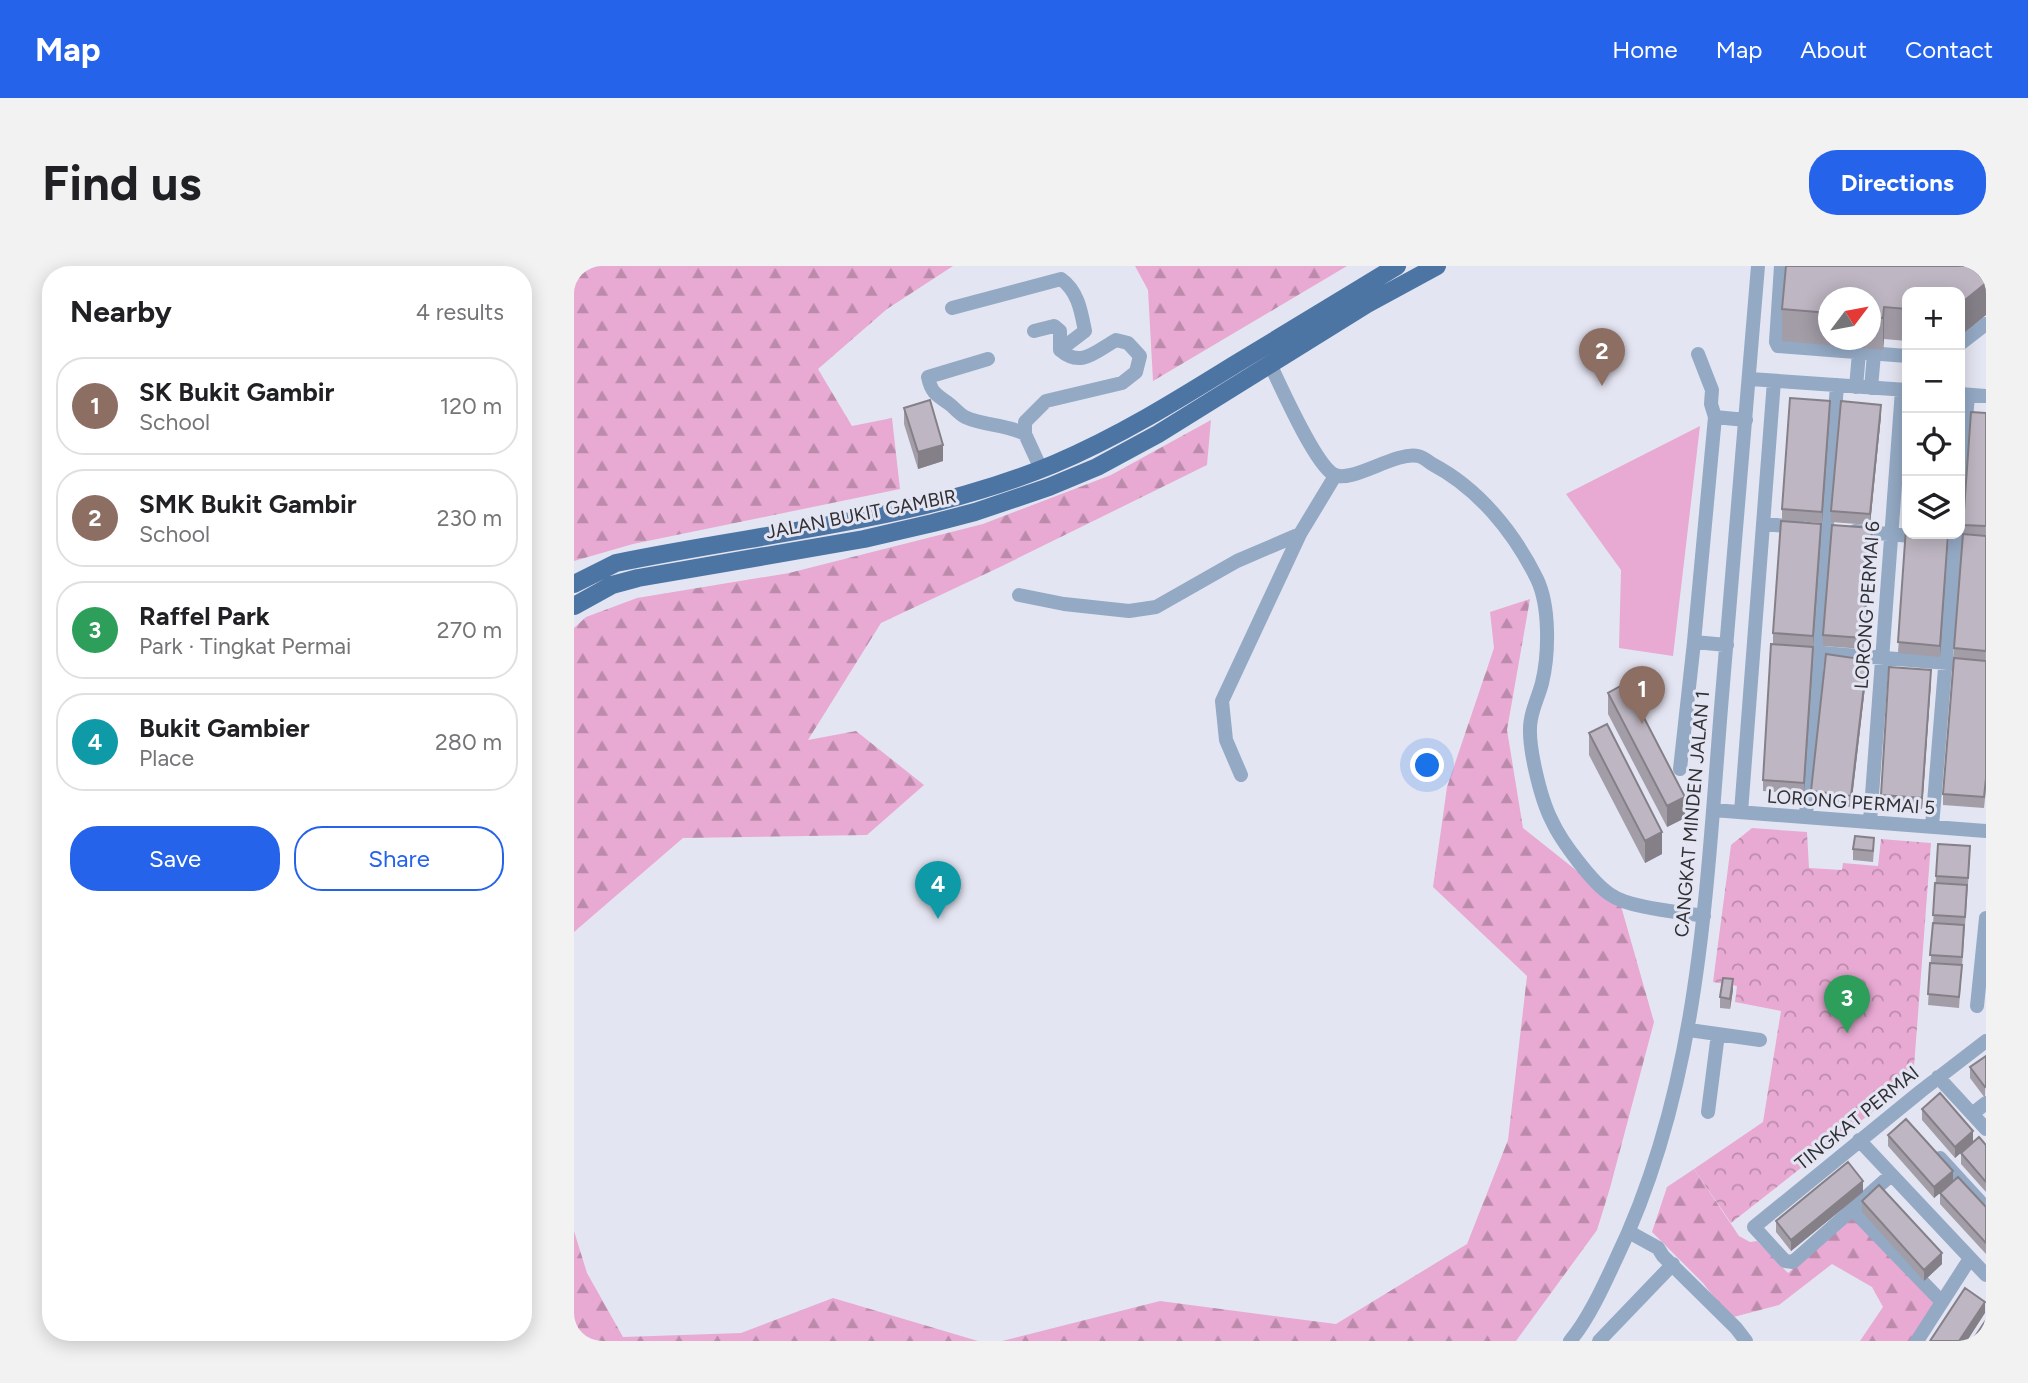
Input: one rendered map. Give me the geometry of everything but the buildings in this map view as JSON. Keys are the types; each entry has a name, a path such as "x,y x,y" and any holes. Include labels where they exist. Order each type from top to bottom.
{"main road":[{"name":"JALAN BUKIT GAMBIR","path":"574,584 616,563 911,507 975,491 1041,469 1106,440 1159,411 1397,266"},
{"name":"JALAN BUKIT GAMBIR","path":"574,606 612,585 638,578 933,523 1016,498 1097,467 1158,434 1367,304 1437,266"}],"street":[{"name":"CANGKAT MINDEN JALAN 1","path":"1570,1341 1605,1282 1627,1237 1669,1119 1689,1030 1704,916 1758,266"},
{"path":"1781,266 1776,342 1778,346 1902,356"},
{"path":"952,308 1061,279 1072,286 1082,311 1085,331 1060,350"},
{"path":"1965,340 1986,324"},
{"path":"1034,331 1054,326 1060,331 1060,350"},
{"path":"1041,469 1025,435 1025,422 1045,401 1122,383 1136,372 1140,356 1128,343 1116,340 1081,360 1070,358 1060,350"},
{"path":"1859,353 1863,387"},
{"path":"1680,769 1715,417 1711,404 1712,390 1698,354"},
{"path":"1863,387 1874,354"},
{"path":"988,359 928,377 930,386 936,397 946,401 968,419 1005,426 1025,435"},
{"path":"1270,364 1305,435 1328,471 1343,478 1383,462 1417,456 1453,474 1484,503 1515,540 1538,581 1547,620 1542,680 1530,721 1534,763 1552,821 1581,864 1611,896 1639,905 1704,916"},
{"path":"1750,379 1902,390"},
{"path":"1741,812 1760,648 1763,524 1774,381"},
{"path":"1806,817 1837,385"},
{"path":"1965,394 1986,396"},
{"name":"LORONG PERMAI 6","path":"1870,822 1903,413"},
{"path":"1961,476 1963,413"},
{"path":"1715,417 1746,420"},
{"path":"1241,775 1226,740 1222,701 1300,534 1335,476"},
{"path":"1763,524 1902,535"},
{"path":"1019,595 1064,604 1129,611 1156,607 1237,561 1300,534"},
{"path":"1933,827 1959,539"},
{"path":"1694,642 1727,645"},
{"path":"1792,651 1986,666"},
{"name":"LORONG PERMAI 5","path":"1713,810 1986,831"},
{"path":"1977,1006 1986,918"},
{"path":"1689,1030 1760,1040"},
{"path":"1708,1112 1718,1034"},
{"name":"TINGKAT PERMAI","path":"1852,1209 1793,1262 1788,1263 1754,1227 1859,1140 1901,1115 1938,1077 1986,1041"},
{"path":"1938,1077 1986,1129"},
{"path":"1972,1115 1986,1103"},
{"path":"1859,1140 1986,1275"},
{"path":"1932,1149 1986,1208"},
{"path":"1891,1175 1852,1209 1942,1302"},
{"path":"1627,1237 1657,1248 1746,1341"},
{"path":"1917,1341 1969,1259"},
{"path":"1599,1341 1668,1260"}],"green space":[{"path":"574,266 953,266 887,309 818,369 852,426 892,418 900,489 633,544 574,561"},
{"path":"1135,266 1347,266 1153,381 1148,290"},
{"path":"1211,420 1207,465 881,623 808,740 856,731 924,785 867,835 683,838 574,932 574,628 586,617 637,598 789,573 983,524 1111,475"},
{"path":"1700,426 1673,656 1619,648 1621,570 1566,494"},
{"path":"1530,599 1507,730 1523,828 1621,906 1654,1022 1597,1230 1516,1341 1002,1341 1160,1301 1336,1324 1467,1244 1508,1140 1527,976 1433,887 1447,787 1494,648 1490,612"},
{"path":"1752,828 1807,832 1809,868 1842,870 1843,863 1878,866 1881,839 1931,843 1913,1080 1731,1223 1694,1169 1763,1122 1781,1011 1735,1002 1737,986 1713,982 1731,845"},
{"path":"1694,1169 1739,1236 1750,1242 1757,1241 1788,1273 1853,1216 1937,1301 1911,1341 1860,1341 1883,1307 1872,1287 1832,1264 1779,1305 1730,1318 1703,1283 1652,1232 1667,1187"},
{"path":"574,1231 587,1273 623,1337 741,1333 833,1298 978,1341 574,1341"}],"place":[{"name":"SMK Bukit Gambir","path":"1602,386"},
{"name":"SK Bukit Gambir","path":"1642,724"},
{"name":"Bukit Gambier","path":"938,919"},
{"name":"Raffel Park","path":"1847,1033"}]}
